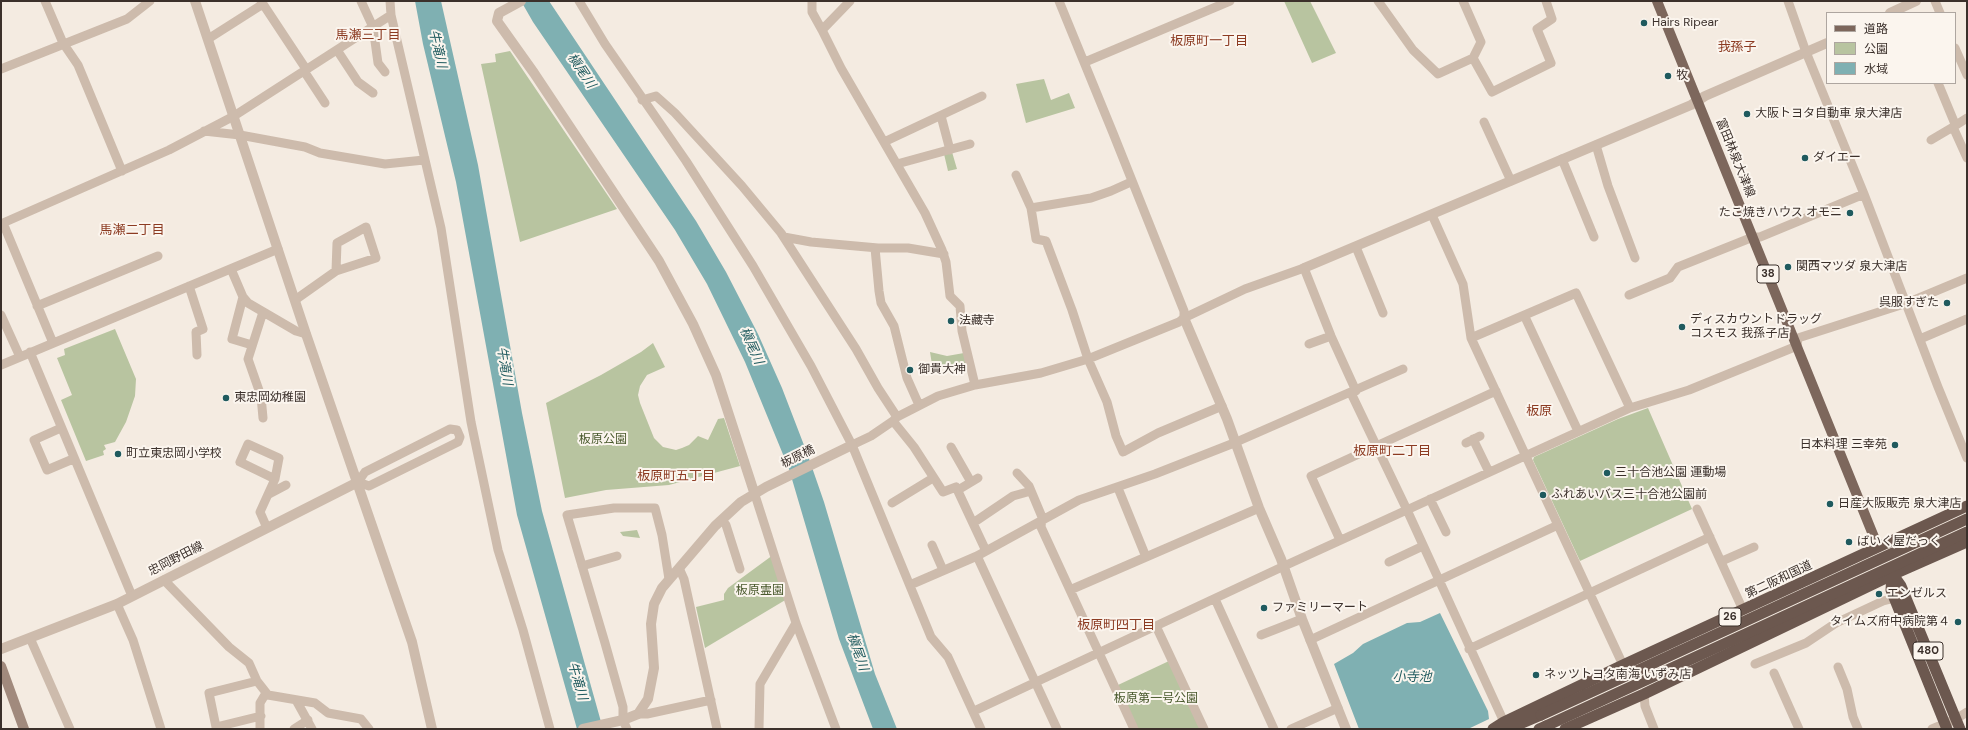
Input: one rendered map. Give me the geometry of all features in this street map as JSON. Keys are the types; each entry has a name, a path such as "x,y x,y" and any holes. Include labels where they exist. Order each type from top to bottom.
{"highway":[{"name":"第二阪和国道","path":"1506,726 1623,665 1967,506"},
{"name":"第二阪和国道","path":"1494,729 1541,715 1967,519"},
{"name":"26","path":"1542,727 1967,532"},
{"path":"1565,729 1644,694 1892,575 1967,542"},
{"name":"480","path":"1878,547 1892,575 1901,586 1958,724"},
{"name":"480","path":"1892,575 1891,590 1945,727"}],"main road":[{"name":"富田林泉大津線","path":"1657,1 1878,547"},
{"path":"1,666 24,729"}],"street":[{"path":"45,1 63,44 78,65 122,171"},
{"path":"1,69 127,19 150,1"},
{"path":"195,1 306,334 412,642 432,729"},
{"path":"361,1 373,27 378,63 385,72"},
{"path":"390,1 391,15 441,228 470,422 498,550 523,630 550,729"},
{"path":"521,1 499,13 497,17 498,24 534,73 659,261 694,324 716,375 796,623 836,729"},
{"path":"579,1 642,100 686,161 754,266 811,366 852,445 931,636 948,657 981,729"},
{"path":"812,1 812,12 841,68 925,212 944,254 950,296 960,306 962,331 975,386"},
{"path":"822,30 850,1"},
{"path":"1059,1 1085,62 1131,182 1184,311 1184,318 1222,406 1258,508 1280,560 1346,729"},
{"path":"1085,62 1230,1"},
{"path":"1378,1 1413,50 1435,73 1438,74 1473,58 1481,42 1464,1"},
{"path":"1473,58 1492,92 1551,63 1537,29 1552,19 1546,1"},
{"path":"1788,1 1806,52 1864,194 1967,458"},
{"path":"1892,12 1916,1"},
{"path":"1935,1 1940,12"},
{"path":"208,39 262,3 325,103"},
{"path":"53,343 2,224 122,171 234,116 391,15"},
{"path":"852,445 871,436 895,419 938,396 975,386 1041,373 1088,359 1179,322 1184,318 1245,289 1304,268 1356,247 1596,145 1826,43"},
{"path":"337,50 358,82 373,93"},
{"path":"1956,50 1967,75"},
{"path":"1938,84 1967,158"},
{"path":"642,100 656,96 675,113 742,186 784,237 856,349 895,419 933,478 943,492 956,486 986,551"},
{"path":"884,142 982,96"},
{"path":"941,116 950,150"},
{"path":"1931,140 1967,118"},
{"path":"1484,122 1493,132 1511,181"},
{"path":"204,131 240,135 306,147 320,153 385,164 424,160"},
{"path":"897,164 970,144"},
{"path":"1596,145 1605,187 1631,254"},
{"path":"1562,159 1594,237"},
{"path":"1016,174 1031,208 1036,239 1046,241 1075,317 1088,359 1107,402 1116,436 1123,452 1158,433 1222,406"},
{"path":"1031,208 1091,198 1131,182"},
{"path":"1629,295 1670,278 1678,267 1864,194"},
{"path":"1432,215 1463,284 1472,338 1525,456 1623,665"},
{"path":"295,300 336,270 376,258 366,227 337,243 336,270"},
{"path":"784,237 811,242 875,248 908,248 944,254"},
{"path":"1356,247 1383,314"},
{"path":"875,248 878,291 882,303 894,326 907,378 919,405"},
{"path":"1,365 278,249"},
{"path":"37,306 158,256"},
{"path":"1304,268 1330,336 1376,446 1506,726"},
{"path":"231,269 243,298 248,303 296,331 306,334"},
{"path":"974,711 1340,540 1630,408 1689,390 1797,346 1798,338 1907,303 1967,278"},
{"path":"189,286 203,329 196,332 197,355"},
{"path":"1472,338 1525,317 1576,293 1630,408"},
{"path":"243,298 232,339 252,345"},
{"path":"262,418 261,396 248,359 263,312"},
{"path":"1,315 20,357"},
{"path":"1525,317 1578,432"},
{"path":"1920,340 1967,319"},
{"path":"1309,344 1330,336"},
{"path":"30,352 73,459 132,596"},
{"path":"910,585 977,556 1079,500 1118,488 1234,443 1403,369"},
{"path":"1340,540 1311,476 1496,391"},
{"path":"61,428 34,440 47,470 73,459"},
{"path":"450,429 457,430 460,437 458,442 369,486 358,482 365,472 450,429"},
{"path":"1473,439 1489,472"},
{"name":"板原橋","path":"638,714 648,699 652,688 654,668 651,624 654,604 662,588 669,579 722,520 741,502 766,487 852,445"},
{"path":"951,447 975,480 958,490"},
{"path":"1017,473 1026,481 1031,491 1042,517 1041,527 1134,729"},
{"path":"892,503 933,478"},
{"path":"267,528 260,512 275,479"},
{"name":"忠岡野田線","path":"1,649 117,604 358,482"},
{"path":"268,494 286,485"},
{"path":"1118,488 1146,557"},
{"path":"973,522 1013,496 1031,491"},
{"path":"1430,499 1446,532"},
{"path":"621,724 623,707 567,516 614,508 655,508 662,535 669,579"},
{"path":"1070,590 1258,508"},
{"path":"1697,509 1744,610"},
{"path":"722,520 726,525 736,565"},
{"path":"1310,640 1558,525"},
{"path":"1469,649 1710,538"},
{"path":"932,544 943,570"},
{"path":"1388,562 1423,546"},
{"path":"1722,561 1754,547"},
{"path":"582,566 617,556"},
{"path":"977,556 1057,729"},
{"path":"679,568 684,579 717,729"},
{"path":"164,580 229,647 249,664 257,682 268,695 315,703 328,713 361,720 369,729"},
{"path":"1755,664 1806,643 1836,623 1895,598"},
{"path":"1215,599 1274,729"},
{"path":"117,604 133,640 162,729"},
{"path":"1261,635 1302,619"},
{"path":"759,729 760,684 796,623"},
{"path":"1156,626 1204,729"},
{"path":"30,638 43,676 58,712 70,729"},
{"path":"1838,667 1847,689 1853,717 1858,729"},
{"path":"1774,673 1798,729"},
{"path":"257,682 208,693 216,726 260,716"},
{"path":"260,729 260,703 266,693"},
{"path":"1644,694 1645,706 1654,729"},
{"path":"296,700 312,729"},
{"path":"582,729 621,724 638,714 647,714 711,700"},
{"path":"1291,729 1338,708"},
{"path":"1932,729 1958,724 1967,712"},
{"path":"294,729 308,720"}],"green space":[{"path":"1284,1 1310,1 1336,53 1312,63"},
{"path":"510,51 617,209 520,242 481,64 496,62 495,54"},
{"path":"1044,79 1051,100 1069,93 1075,108 1026,123 1016,84"},
{"path":"952,152 957,169 948,171 944,154"},
{"path":"115,329 136,379 135,396 126,422 115,442 104,445 106,449 103,451 104,455 86,461 61,400 72,395 57,358 65,355 64,349"},
{"name":"板原公園","path":"653,343 665,367 647,375 640,386 638,395 654,438 663,447 676,450 689,445 698,436 708,440 718,419 724,418 740,466 669,485 606,490 565,498 546,403 601,375 641,352"},
{"path":"930,352 947,356 964,353 966,363 933,371"},
{"path":"1648,408 1692,509 1580,561 1533,460 1534,457 1618,419"},
{"path":"637,530 640,538 623,536 620,532"},
{"name":"板原霊園","path":"773,555 787,599 705,648 696,607 724,600 724,594 728,588"},
{"name":"板原第一号公園","path":"1169,661 1200,729 1138,729 1118,685"}],"water":[{"name":"牛滝川","path":"415,1 441,1 478,165 522,413 542,511 603,729 577,729 517,515 456,182 423,44"},
{"name":"槇尾川","path":"521,1 549,1 696,221 726,272 758,334 782,388 807,453 824,502 875,674 897,729 873,729 839,639 789,469 745,362 707,284 675,230 533,22"},
{"name":"小寺池","path":"1440,613 1488,711 1489,719 1468,729 1359,729 1334,664 1353,653 1363,644 1407,623 1420,622"}],"place":[{"name":"Hairs Ripear","path":"1644,23"},
{"name":"牧","path":"1668,76"},
{"name":"大阪トヨタ自動車 泉大津店","path":"1747,114"},
{"name":"ダイエー","path":"1805,158"},
{"name":"たこ焼きハウス オモニ","path":"1850,213"},
{"name":"関西マツダ 泉大津店","path":"1788,267"},
{"name":"呉服すぎた","path":"1947,303"},
{"name":"法藏寺","path":"951,321"},
{"name":"ディスカウントドラッグ コスモス 我孫子店","path":"1682,327"},
{"name":"御貴大神","path":"910,370"},
{"name":"東忠岡幼稚園","path":"226,398"},
{"name":"日本料理 三幸苑","path":"1895,445"},
{"name":"町立東忠岡小学校","path":"118,454"},
{"name":"三十合池公園 運動場","path":"1607,473"},
{"name":"ふれあいバス三十合池公園前","path":"1543,495"},
{"name":"日産大阪販売 泉大津店","path":"1830,504"},
{"name":"ばいく屋だっく","path":"1849,542"},
{"name":"エンゼルス","path":"1879,594"},
{"name":"ファミリーマート","path":"1264,608"},
{"name":"タイムズ府中病院第４","path":"1958,622"},
{"name":"ネッツトヨタ南海 いずみ店","path":"1536,675"}],"district":[{"name":"馬瀬三丁目","path":"368,36"},
{"name":"板原町一丁目","path":"1209,42"},
{"name":"我孫子","path":"1737,48"},
{"name":"馬瀬二丁目","path":"132,231"},
{"name":"板原","path":"1539,412"},
{"name":"板原町二丁目","path":"1392,452"},
{"name":"板原町五丁目","path":"676,477"},
{"name":"板原町四丁目","path":"1116,626"}]}
